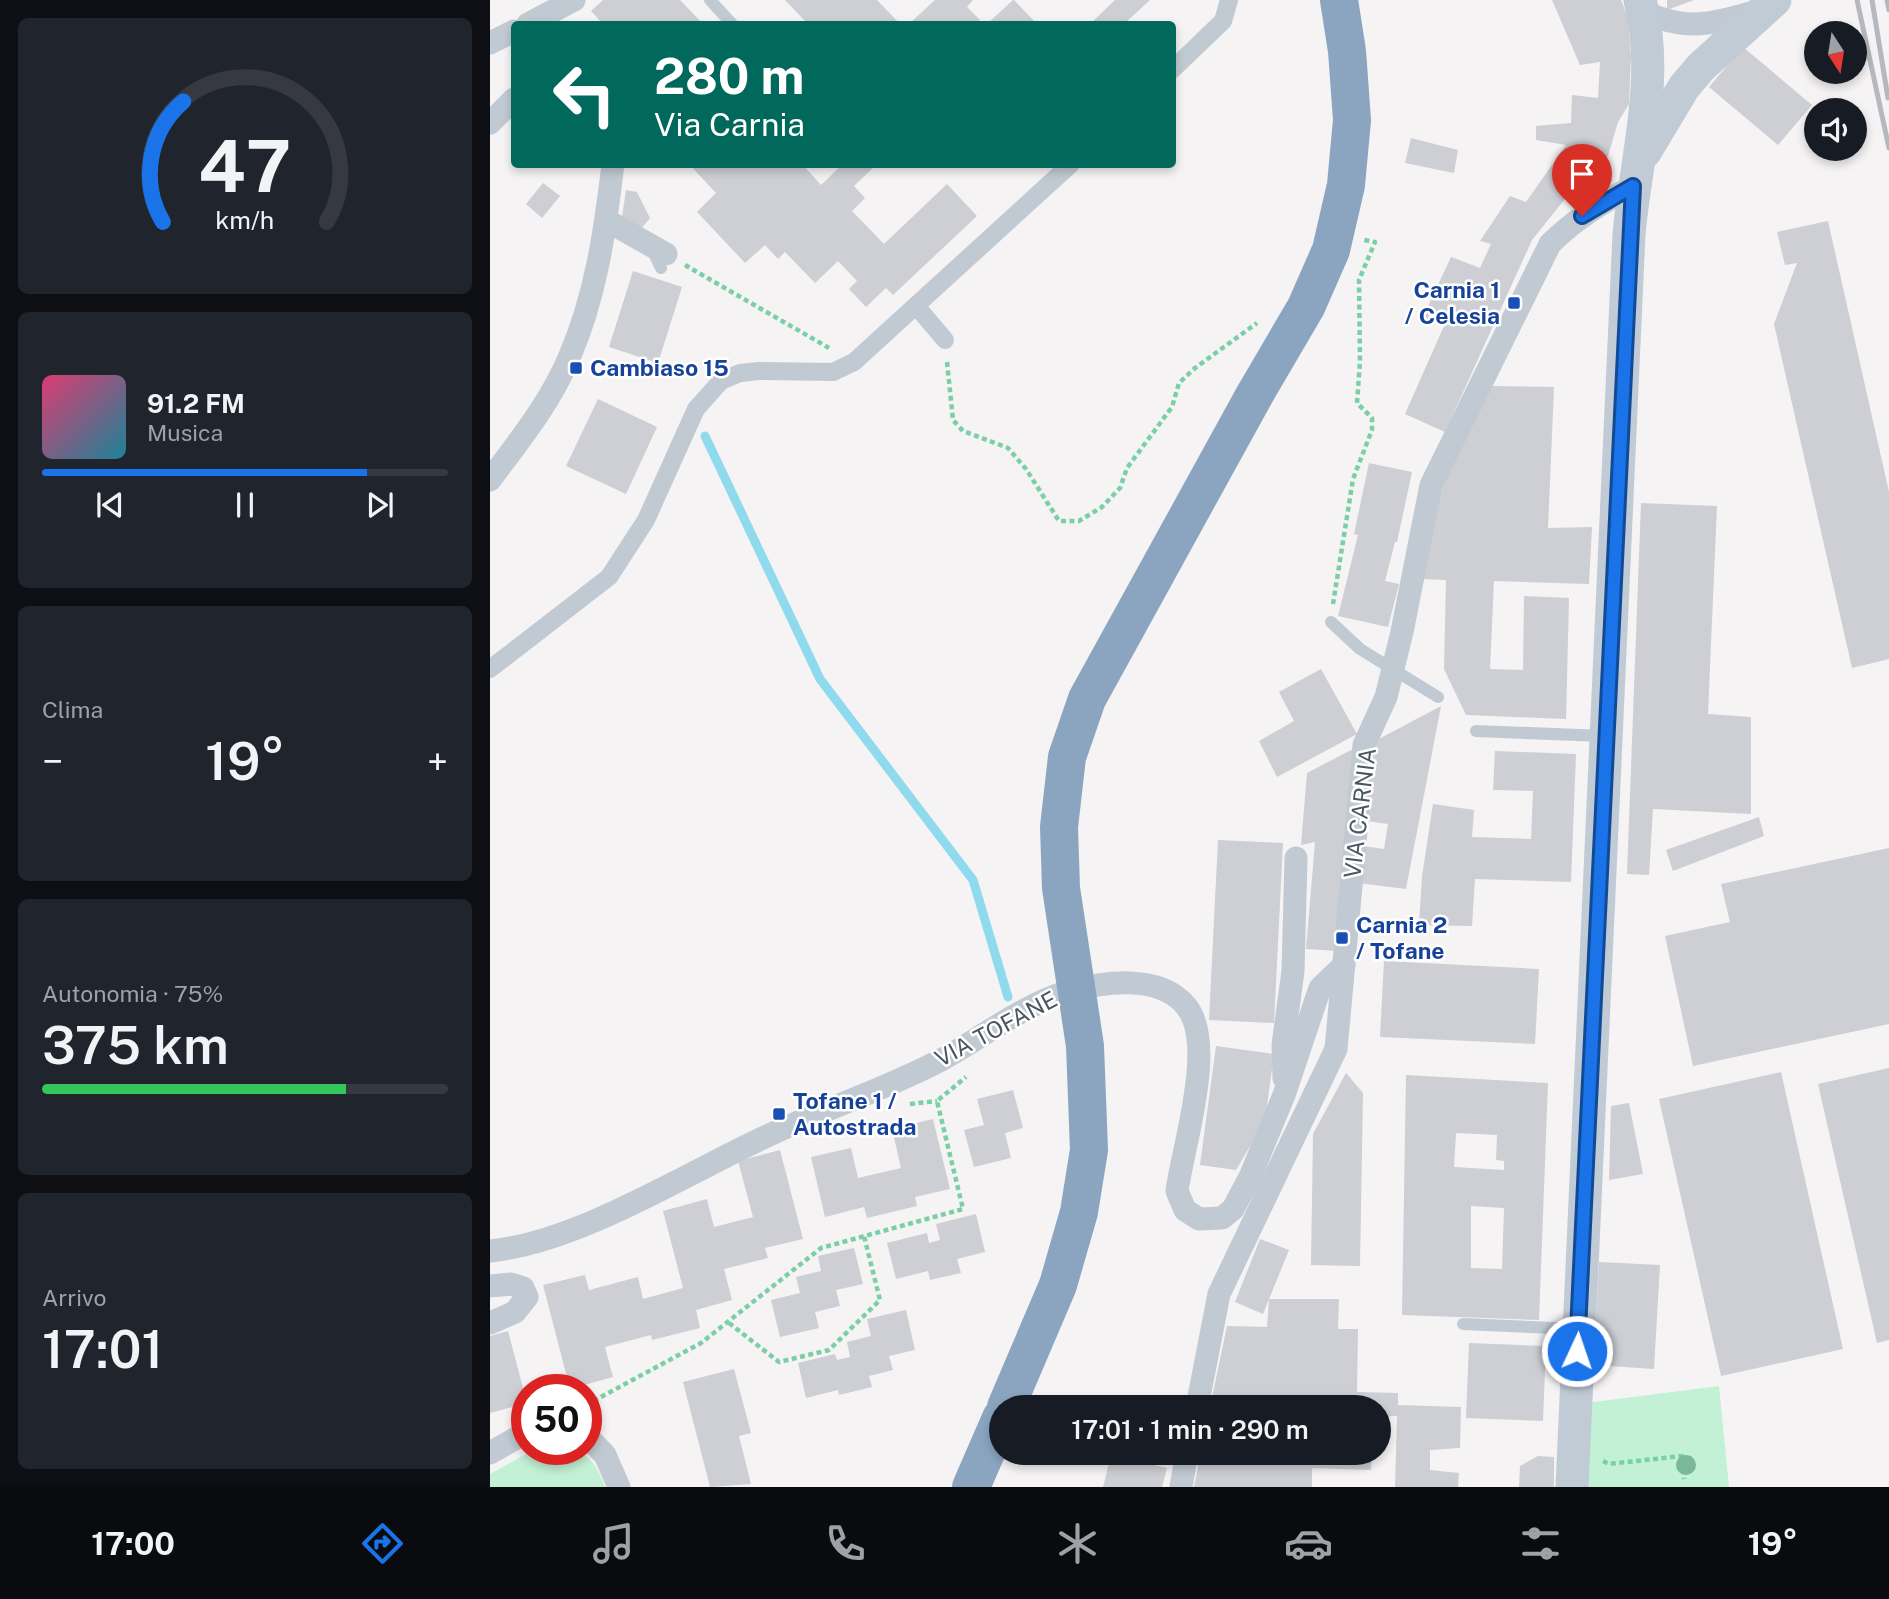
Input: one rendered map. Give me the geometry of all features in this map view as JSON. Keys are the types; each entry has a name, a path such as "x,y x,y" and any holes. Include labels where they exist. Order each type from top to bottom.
{"highway":[{"path":"1011,1395 1058,1285 1079,1212 1089,1150 1085,1046 1068,949 1061,888 1059,827 1067,757 1087,699 1306,307 1331,250 1346,185 1352,120 1348,51 1339,0"},
{"path":"971,1487 989,1446"}],"main road":[{"path":"1636,175 1684,87 1733,37 1772,4"},
{"path":"1572,1487 1605,736 1636,175 1648,53 1641,5"}],"street":[{"path":"534,21 574,0"},
{"path":"1176,66 1223,21 1230,0"},
{"path":"1641,5 1665,23 1694,25 1719,22 1772,4"},
{"path":"490,43 511,32"},
{"path":"490,123 511,102"},
{"path":"490,480 535,420 569,359 596,279 612,168"},
{"path":"490,669 609,577 646,520 696,409 721,381 740,373 759,371 833,372 854,362 918,308 1067,168"},
{"name":"VIA CARNIA","path":"1198,1395 1219,1294 1336,1049 1364,745 1386,697 1430,485 1550,244 1636,175"},
{"path":"606,220 659,256"},
{"path":"918,308 945,340"},
{"name":"VIA TOFANE","path":"1284,1095 1283,1045 1293,971 1296,858"},
{"name":"VIA TOFANE","path":"490,1251 526,1245 564,1233 777,1131 894,1083 1038,1004 1066,992 1114,984 1159,987 1188,1007 1198,1031 1198,1066 1177,1191 1180,1201 1191,1216 1214,1220 1233,1209 1250,1177 1284,1095 1320,988 1344,965"},
{"path":"490,1286 517,1285 523,1288 527,1297 515,1312 490,1323"},
{"path":"490,1453 511,1441"},
{"path":"602,1452 619,1487"},
{"path":"1181,1487 1185,1465"}],"lane":[{"path":"710,0 729,21"},
{"path":"1331,622 1360,649 1438,697"},
{"path":"1476,731 1605,736"},
{"path":"1463,1324 1578,1329"}],"path":[{"path":"1331,622 1353,479 1371,429 1371,418 1357,403 1360,362 1357,309 1359,280 1375,242 1360,239"},
{"path":"659,256 854,362"},
{"path":"945,340 953,420 963,431 1008,448 1026,469 1059,521 1079,522 1101,507 1119,488 1127,468 1172,408 1179,383 1262,318"},
{"name":"VIA TOFANE","path":"602,1396 701,1343 821,1248 963,1209 937,1101 969,1075"},
{"path":"920,1103 937,1101"},
{"path":"729,1323 779,1362 829,1350 880,1300 864,1236"},
{"path":"1601,1457 1603,1462 1609,1464 1692,1458"},
{"path":"1681,1458 1684,1479"}],"green space":[{"path":"1719,1386 1729,1487 1585,1487 1586,1403"},
{"path":"511,1462 511,1465 595,1465 605,1487 490,1487 490,1474"}],"building":[{"path":"603,0 680,0 700,21 600,21 591,11"},
{"path":"785,0 877,0 897,21 805,21"},
{"path":"935,0 973,0 967,7 980,20 978,21 912,21"},
{"path":"1013,0 1034,21 990,21"},
{"path":"1115,0 1150,0 1127,21 1093,21"},
{"path":"1552,0 1621,0 1628,18 1631,56 1629,104 1618,122 1608,156 1573,189 1532,240 1445,432 1405,414 1444,326 1423,317 1451,257 1480,268 1491,244 1480,241 1510,196 1526,202 1566,145 1536,140 1536,126 1571,123 1572,95 1598,98 1600,62 1580,65"},
{"path":"1667,0 1694,0 1667,10"},
{"path":"1743,47 1804,98 1804,114 1778,145 1709,87"},
{"path":"1411,138 1458,150 1454,173 1405,163"},
{"path":"693,168 806,168 821,185 839,168 873,168 854,186 865,198 852,211 884,244 947,184 977,216 893,295 886,288 866,307 849,289 857,281 838,261 815,283 785,252 778,259 765,245 745,263 697,212 716,193"},
{"path":"543,183 560,196 542,218 526,204"},
{"path":"626,190 637,192 650,218 640,230 622,217"},
{"path":"1828,221 1889,492 1889,659 1852,668 1774,324 1797,263 1785,265 1777,232"},
{"path":"633,271 682,287 658,363 609,347"},
{"path":"1488,386 1554,387 1548,528 1592,527 1589,584 1494,581 1490,669 1523,670 1524,596 1569,598 1566,719 1466,715 1444,669 1446,580 1420,579 1444,475"},
{"path":"598,399 657,427 626,494 566,466"},
{"path":"1369,463 1412,472 1397,542 1385,581 1399,584 1388,627 1338,616 1358,535 1354,534"},
{"path":"1641,503 1717,506 1708,714 1751,717 1751,814 1653,809 1649,875 1627,874"},
{"path":"1321,669 1357,734 1277,777 1259,741 1294,721 1279,692"},
{"path":"1441,706 1406,889 1358,883 1363,846 1384,849 1388,824 1367,821 1377,740"},
{"path":"1355,748 1337,951 1306,949 1315,842 1301,845 1307,773"},
{"path":"1495,751 1576,754 1571,882 1475,879 1472,926 1419,925 1422,876 1433,804 1474,810 1472,837 1531,839 1533,791 1493,790"},
{"path":"1759,817 1764,836 1673,871 1666,850"},
{"path":"1218,840 1283,843 1274,1023 1209,1020"},
{"path":"1889,848 1889,1024 1693,1066 1665,936 1730,922 1721,884"},
{"path":"1384,961 1539,969 1535,1044 1380,1037"},
{"path":"1216,1046 1274,1054 1265,1121 1236,1170 1200,1165"},
{"path":"1889,1068 1889,1340 1877,1343 1818,1084"},
{"path":"1781,1072 1843,1349 1721,1376 1659,1099"},
{"path":"1346,1073 1363,1093 1360,1266 1311,1265 1313,1134"},
{"path":"1406,1075 1548,1083 1539,1320 1402,1315","holes":["1456,1133 1497,1135 1496,1160 1504,1161 1504,1170 1454,1167","1471,1206 1504,1208 1502,1269 1471,1268"]},
{"path":"1013,1090 1023,1128 1005,1133 1011,1158 974,1167 964,1130 984,1125 977,1099"},
{"path":"1629,1103 1643,1174 1609,1180 1611,1106"},
{"path":"933,1119 950,1189 915,1197 917,1206 867,1218 864,1207 825,1217 811,1157 851,1148 858,1178 901,1168 892,1129"},
{"path":"780,1150 803,1239 765,1248 768,1258 724,1269 732,1300 696,1310 700,1328 652,1340 651,1335 605,1347 613,1377 602,1380 602,1374 566,1374 543,1285 585,1275 589,1290 638,1277 643,1299 683,1288 663,1211 707,1199 714,1227 753,1217 738,1161"},
{"path":"976,1214 985,1252 957,1259 961,1273 930,1280 928,1271 896,1279 887,1243 927,1233 929,1243 940,1240 936,1224"},
{"path":"1260,1239 1289,1250 1263,1314 1235,1302"},
{"path":"854,1248 863,1284 836,1290 840,1306 815,1312 819,1328 780,1337 771,1300 800,1293 796,1277 821,1271 818,1256"},
{"path":"1599,1262 1660,1265 1654,1369 1594,1365"},
{"path":"1269,1299 1339,1299 1338,1329 1358,1329 1357,1392 1398,1393 1398,1405 1461,1407 1460,1448 1430,1450 1430,1470 1459,1473 1458,1487 1395,1487 1397,1416 1391,1416 1391,1395 1213,1395 1227,1326 1267,1327"},
{"path":"906,1310 915,1350 889,1356 893,1370 869,1376 872,1387 839,1395 838,1390 806,1398 798,1363 835,1354 837,1360 850,1357 847,1342 871,1336 867,1319"},
{"path":"508,1331 519,1374 511,1374 511,1407 490,1413 490,1336"},
{"path":"1469,1343 1546,1346 1543,1421 1466,1418"},
{"path":"734,1369 751,1433 739,1436 751,1484 710,1487 683,1382"},
{"path":"1538,1456 1554,1457 1554,1487 1519,1487 1520,1466"},
{"path":"1108,1465 1154,1465 1167,1468 1162,1487 1103,1487"},
{"path":"1198,1465 1371,1465 1371,1470 1312,1468 1312,1487 1194,1487"}],"waterway":[{"path":"705,436 820,679 973,880 1008,997"}],"railway":[{"path":"1857,0 1889,148"},
{"path":"1872,0 1888,98"},
{"path":"1887,0 1889,10"}],"place":[{"name":"Carnia 1 / Celesia","path":"1514,303"},
{"name":"Cambiaso 15","path":"576,368"},
{"name":"Carnia 2 / Tofane","path":"1342,938"},
{"name":"Tofane 1 / Autostrada","path":"779,1114"}],"route":[{"path":"1577,1351 1633,186 1582,216"}]}
